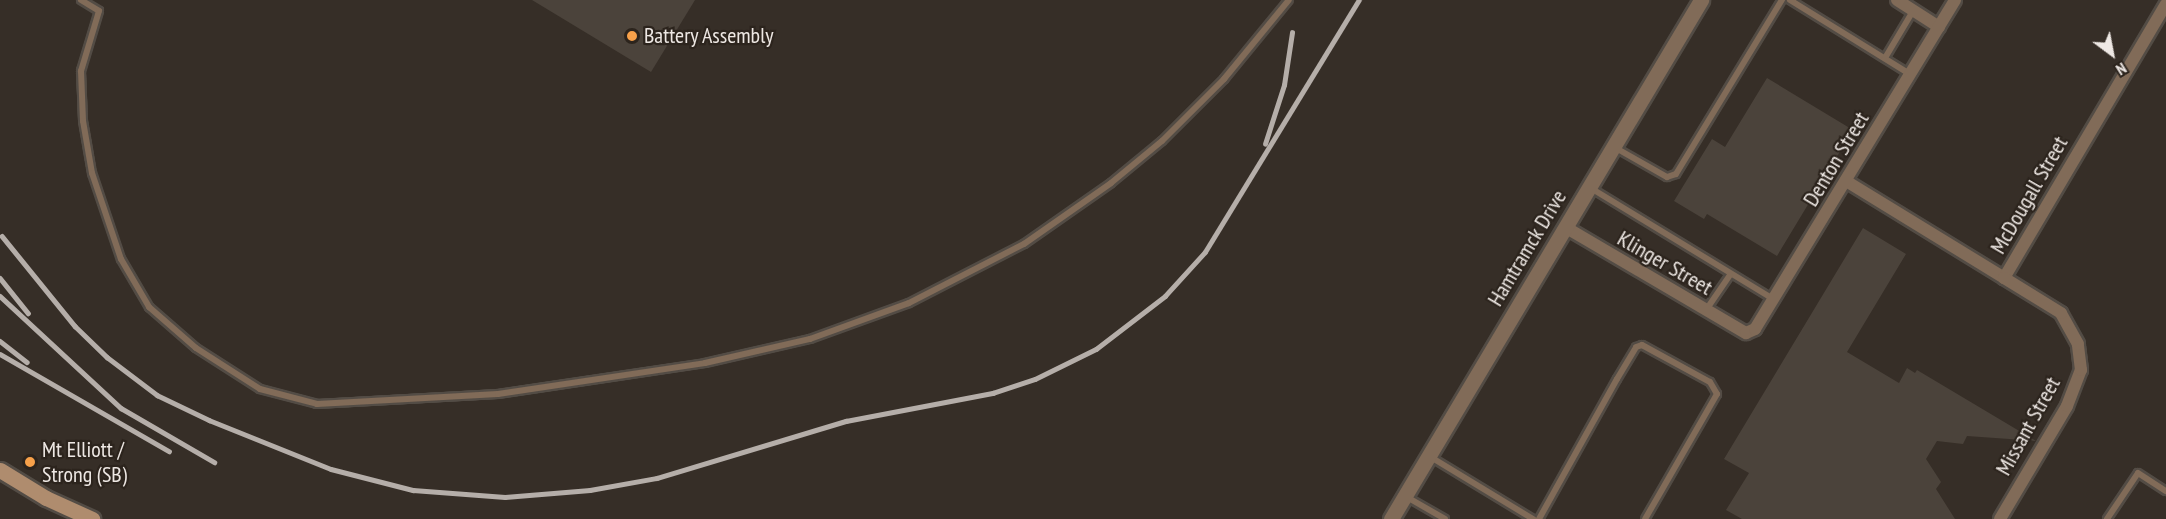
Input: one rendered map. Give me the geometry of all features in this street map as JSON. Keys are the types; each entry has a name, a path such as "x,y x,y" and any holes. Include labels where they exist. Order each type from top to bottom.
{"main road":[{"path":"0,470 46,498 92,519"}],"street":[{"name":"Hamtramck Drive","path":"1391,519 1701,0"},
{"path":"1898,0 1939,27"},
{"name":"Denton Street","path":"1746,333 1763,322 1955,0"},
{"name":"McDougall Street","path":"1846,181 2004,278 2166,4"},
{"name":"Klinger Street","path":"1565,227 1746,333"},
{"name":"Missant Street","path":"2000,519 2067,406 2081,370 2078,344 2061,313 2004,278"}],"lane":[{"path":"81,0 99,11 81,71 83,121 92,173 121,259 149,307 196,348 260,389 317,404 498,394 705,363 810,339 909,303 1024,244 1112,183 1162,141 1224,79 1289,0"},
{"path":"1614,147 1666,177 1676,174 1782,0"},
{"path":"1790,0 1911,74"},
{"path":"1885,58 1913,10"},
{"path":"1589,187 1776,301"},
{"path":"1706,310 1730,275"},
{"path":"1539,519 1560,475 1636,347 1642,345 1710,382 1717,394 1644,519"},
{"path":"1429,456 1533,519"},
{"path":"2107,519 2138,473 2166,491"},
{"path":"1405,496 1445,519"}],"building":[{"name":"Battery Assembly","path":"532,0 695,0 651,72"},
{"path":"1767,78 1853,130 1777,256 1707,214 1704,219 1674,201 1712,139 1725,147"},
{"path":"1863,228 1906,254 1847,352 1899,383 1907,368 1915,373 1917,370 2036,441 1967,436 1963,444 1937,441 1926,459 1941,482 1936,489 1955,519 1742,519 1726,510 1749,473 1724,459"}],"railway":[{"path":"2,236 75,326 107,357 157,395 209,420 331,469 413,490 505,497 590,490 657,478 846,421 993,393 1035,379 1096,349 1165,296 1205,252 1359,0"},
{"path":"1265,144 1284,85 1292,33"},
{"path":"0,278 28,313"},
{"path":"0,296 121,408 214,462"},
{"path":"0,341 27,362"},
{"path":"0,354 169,451"}],"place":[{"name":"Battery Assembly","path":"632,36"},
{"name":"Mt Elliott / Strong (SB)","path":"30,462"}]}
